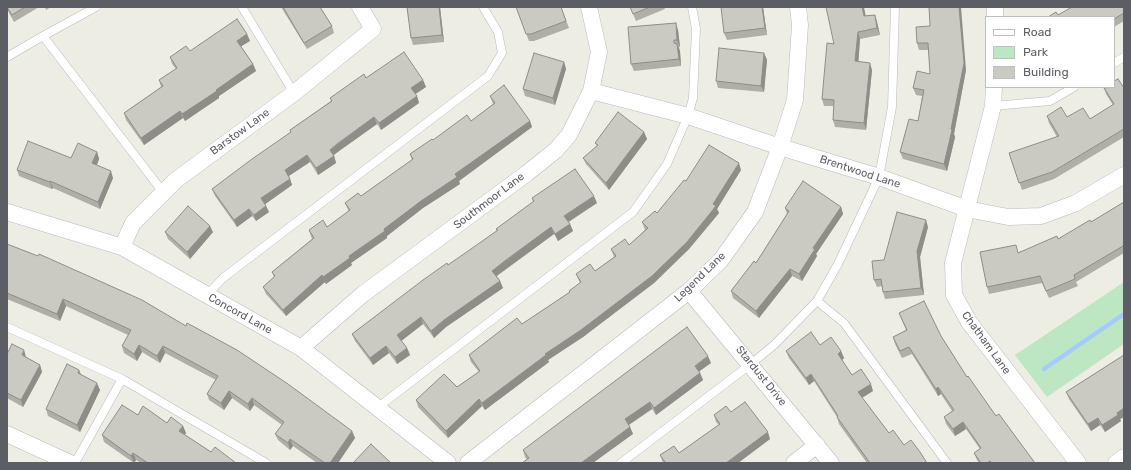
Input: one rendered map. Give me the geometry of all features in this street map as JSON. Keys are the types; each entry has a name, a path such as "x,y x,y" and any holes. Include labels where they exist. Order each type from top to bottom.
{"street":[{"name":"Barstow Lane","path":"122,247 133,223 163,192 206,157 294,93 373,29 360,7"},
{"name":"Southmoor Lane","path":"301,348 364,294 556,150 569,135 591,91 599,52 589,7"},
{"name":"Legend Lane","path":"468,463 689,291 721,260 755,212 780,147 795,100 800,25 798,7"},
{"name":"Chatham Lane","path":"994,88 993,106 953,263 954,295 969,322 1078,463"},
{"name":"Brentwood Lane","path":"591,91 688,116 780,147 879,177 967,209 1008,217 1042,216 1076,203 1124,175"},
{"name":"Concord Lane","path":"7,212 122,247 301,348 448,463"},
{"name":"Stardust Drive","path":"689,291 751,364 831,463"},
{"path":"7,434 70,463"},
{"path":"794,463 817,445"},
{"path":"1116,463 1124,457"}],"lane":[{"path":"7,57 96,7"},
{"path":"242,7 294,93"},
{"path":"207,295 223,278 488,76 502,53 498,32 483,7"},
{"path":"377,408 633,212 667,164 688,116 693,98 696,28 692,7"},
{"path":"621,463 774,345 817,301 838,264 879,177 892,107 895,7"},
{"path":"43,36 163,192"},
{"path":"1115,62 1124,58"},
{"path":"993,106 1050,101 1072,88"},
{"path":"817,301 844,323 947,463"},
{"path":"7,327 122,379 266,463"},
{"path":"75,463 122,379"}],"green space":[{"path":"1124,282 1124,344 1047,397 1015,355"}],"building":[{"path":"7,7 25,7 12,15"},
{"path":"283,7 320,7 332,26 304,43"},
{"path":"407,7 439,7 442,35 411,38"},
{"path":"516,7 561,7 566,21 531,34 526,34"},
{"path":"630,7 650,7 633,14"},
{"path":"721,7 762,7 765,28 724,33"},
{"path":"826,7 862,7 864,16 875,15 877,28 858,32 855,61 870,63 864,123 833,120 834,100 822,99 827,43 834,44"},
{"path":"929,7 959,7 964,63 952,130 944,164 900,152 909,119 918,121 924,90 913,88 917,71 930,74 928,43 917,43 916,27 930,26"},
{"path":"1072,7 1124,7 1124,13 1115,18 1115,16 1050,16 1056,12 1058,15"},
{"path":"237,19 247,34 237,41 253,64 216,90 217,91 182,114 180,111 141,138 124,113 163,86 159,80 177,68 170,57 186,46 190,51"},
{"path":"676,23 677,40 674,40 674,43 677,44 679,59 631,64 628,27"},
{"path":"719,48 764,53 761,86 716,81"},
{"path":"404,52 423,80 411,88 417,96 379,123 374,117 330,150 334,156 316,168 307,155 285,170 290,179 261,198 266,206 254,215 249,209 234,220 212,189 291,132 290,130 332,101 330,98 364,74 366,78"},
{"path":"534,53 564,62 553,98 523,89"},
{"path":"1118,79 1124,88 1124,129 1052,172 1019,183 1009,153 1059,136 1047,116 1061,107 1067,117 1083,108 1090,119 1114,104 1104,88 1115,88 1115,80"},
{"path":"504,85 530,121 455,174 457,177 421,201 384,229 385,231 349,256 350,258 323,277 322,275 283,310 263,287 275,276 272,272 314,238 309,230 323,220 327,227 350,210 345,203 358,193 361,196 413,159 410,154 432,139 433,140 467,115 471,121 495,103 490,96"},
{"path":"618,112 644,132 606,183 583,158 598,145 595,143"},
{"path":"28,141 71,158 78,143 97,152 92,163 111,171 98,202 50,181 17,170"},
{"path":"709,145 739,163 713,204 716,206 687,242 652,276 581,330 545,354 546,355 482,403 479,399 446,431 416,400 444,374 457,387 480,371 469,355 517,318 522,324 570,292 569,291 581,282 576,274 590,264 595,271 616,256 611,249 625,239 629,245 648,228 642,222 655,211 657,213 684,180 686,181"},
{"path":"575,169 594,196 564,216 570,224 555,234 551,227 506,260 492,271 500,281 444,320 431,331 421,317 397,335 407,348 395,357 386,346 370,358 352,334 423,280 447,263 448,265 498,230 496,229 534,201 532,198"},
{"path":"803,181 841,207 813,248 815,249 799,274 790,269 756,311 731,291 754,261 756,263 789,211 785,208"},
{"path":"1124,202 1124,248 1123,246 1074,275 1075,279 1046,291 1040,276 987,287 980,252 1016,245 1018,253 1057,236 1058,239 1090,220 1091,222"},
{"path":"188,206 210,226 187,252 165,232"},
{"path":"897,212 926,220 917,251 921,288 883,292 881,279 874,280 872,261 884,260"},
{"path":"7,244 38,256 39,254 142,300 186,326 187,323 237,350 288,384 352,431 330,463 325,463 290,439 288,443 275,434 284,422 252,398 248,404 229,391 221,403 207,394 218,376 163,346 157,356 139,345 134,354 122,346 131,330 63,299 57,314 7,293"},
{"path":"924,301 941,336 967,377 968,376 996,416 999,414 1035,463 992,463 990,461 987,463 981,463 974,453 981,448 963,422 953,429 944,417 954,410 938,387 936,389 909,347 900,351 893,337 907,330 899,313"},
{"path":"687,327 708,356 695,366 700,373 654,408 650,402 625,419 630,427 581,463 522,463 529,458 523,450"},
{"path":"811,332 820,345 831,337 841,351 838,354 852,375 861,369 871,384 858,392 889,433 893,430 904,445 911,440 927,463 870,463 837,417 838,416 811,374 806,378 786,351"},
{"path":"12,344 24,350 22,355 40,365 21,400 7,393 7,354"},
{"path":"1124,355 1124,408 1117,413 1118,415 1102,425 1098,418 1088,424 1066,392"},
{"path":"67,364 79,370 78,373 97,383 77,425 46,409"},
{"path":"745,402 768,432 726,463 664,463 665,462 660,455 674,446 679,453 720,424 714,415 726,406 731,412"},
{"path":"122,405 138,415 143,406 167,423 171,417 183,426 179,431 211,452 215,447 236,463 148,463 133,453 131,456 102,435"},
{"path":"371,444 391,463 353,463"}],"waterway":[{"path":"1044,369 1124,314"}]}
